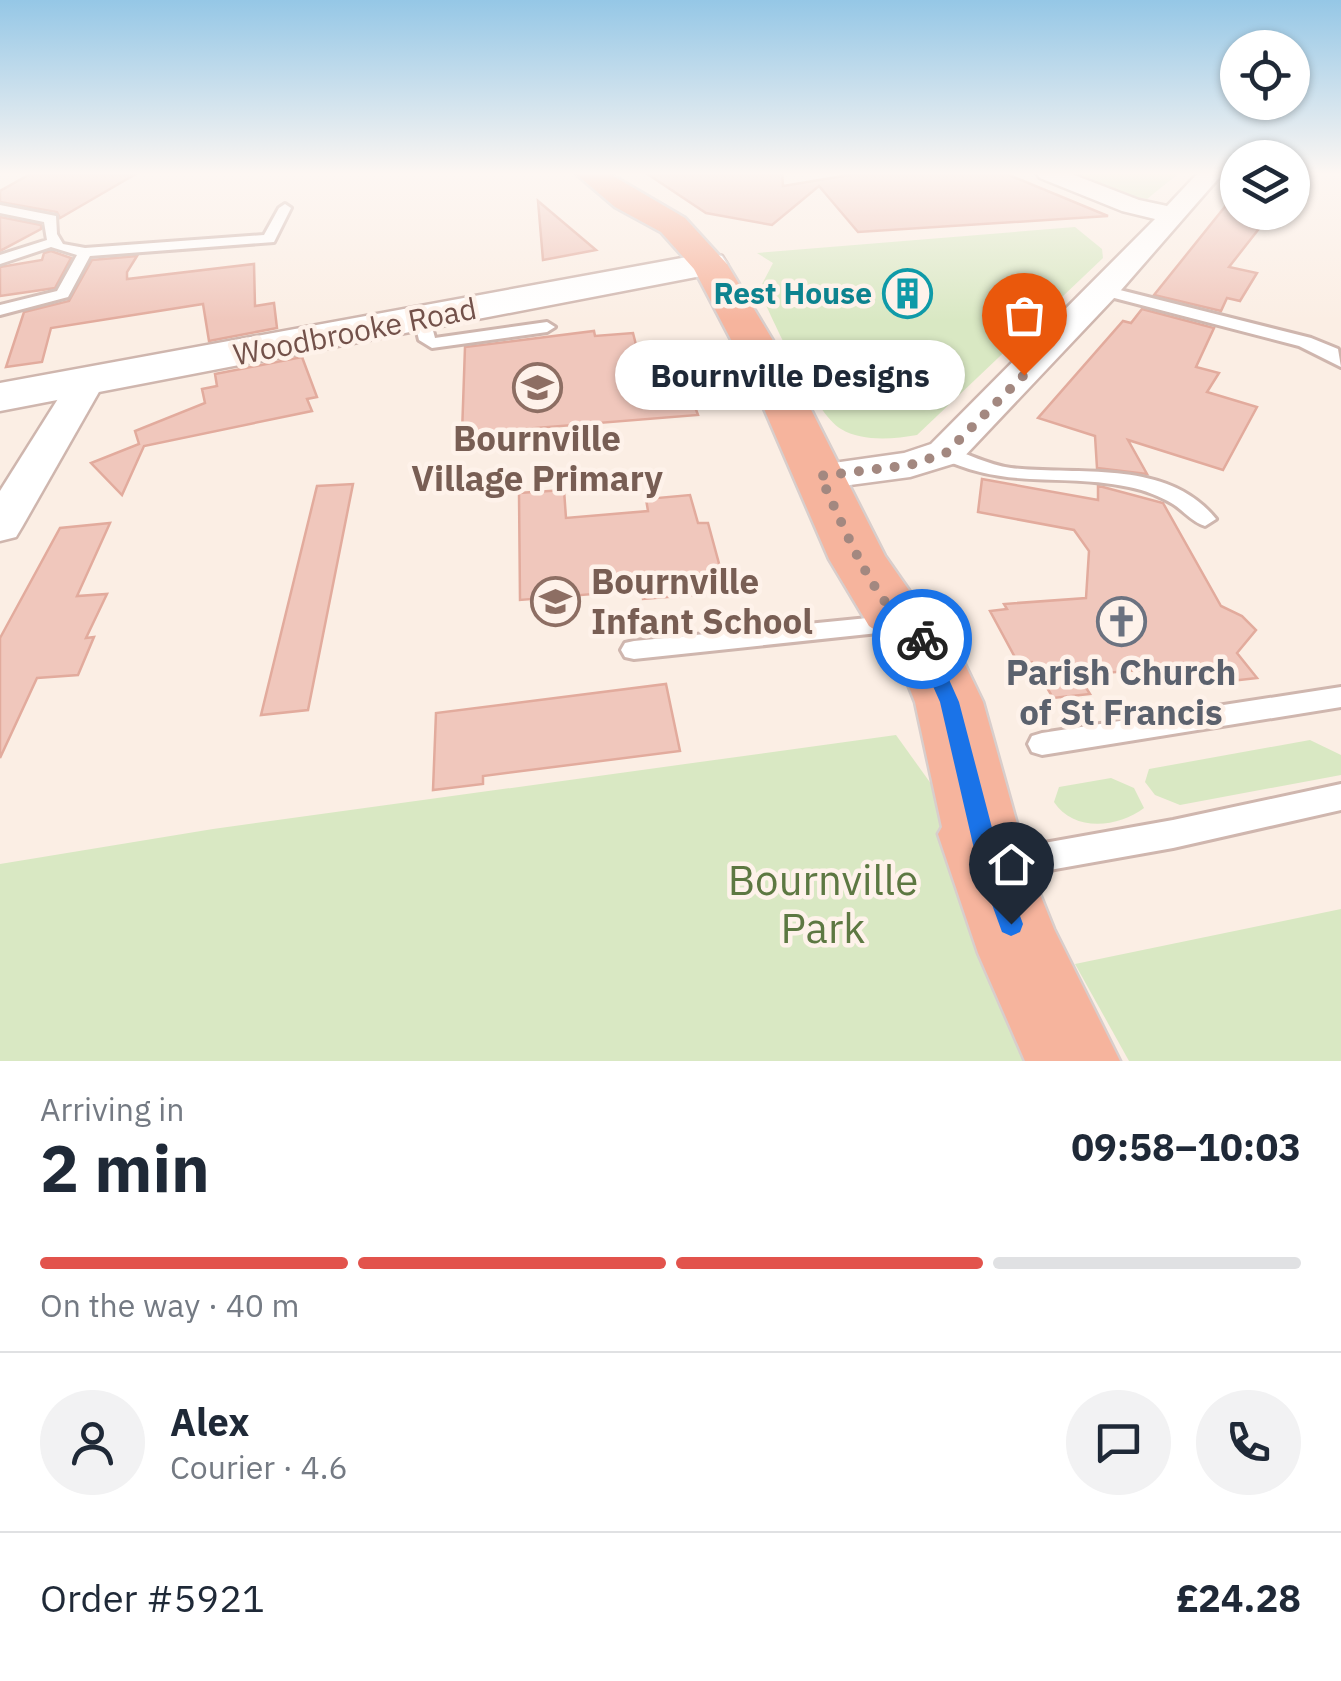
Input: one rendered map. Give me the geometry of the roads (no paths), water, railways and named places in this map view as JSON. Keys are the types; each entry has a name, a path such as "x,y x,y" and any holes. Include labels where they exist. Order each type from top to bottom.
{"highway":[{"path":"650,223 697,253 771,374 890,618 1021,953 1073,1061"}],"street":[{"path":"820,476 910,465 946,453 1104,291 1164,223"},
{"name":"Woodbrooke Road","path":"0,397 422,319 697,253"},
{"path":"0,527 86,383"}],"lane":[{"path":"52,223 50,234 58,247 85,252 269,239 278,223"},
{"path":"0,260 56,241"},
{"path":"0,310 63,294 85,252"},
{"path":"1104,291 1305,342 1332,353 1341,362"},
{"path":"422,319 427,340 432,343 547,326"},
{"path":"946,453 980,468 1152,484 1184,498 1204,519"},
{"path":"634,650 890,618"},
{"path":"1042,744 1341,697"},
{"path":"990,866 1173,834 1341,797"}],"place":[{"name":"Rest House","path":"907,294"},
{"name":"Bournville Designs","path":"1024,375"},
{"name":"Bournville Village Primary","path":"537,387"},
{"name":"Bournville Infant School","path":"556,602"},
{"name":"Parish Church of St Francis","path":"1121,621"}],"park label":[{"name":"Bournville Park","path":"823,904"}]}
